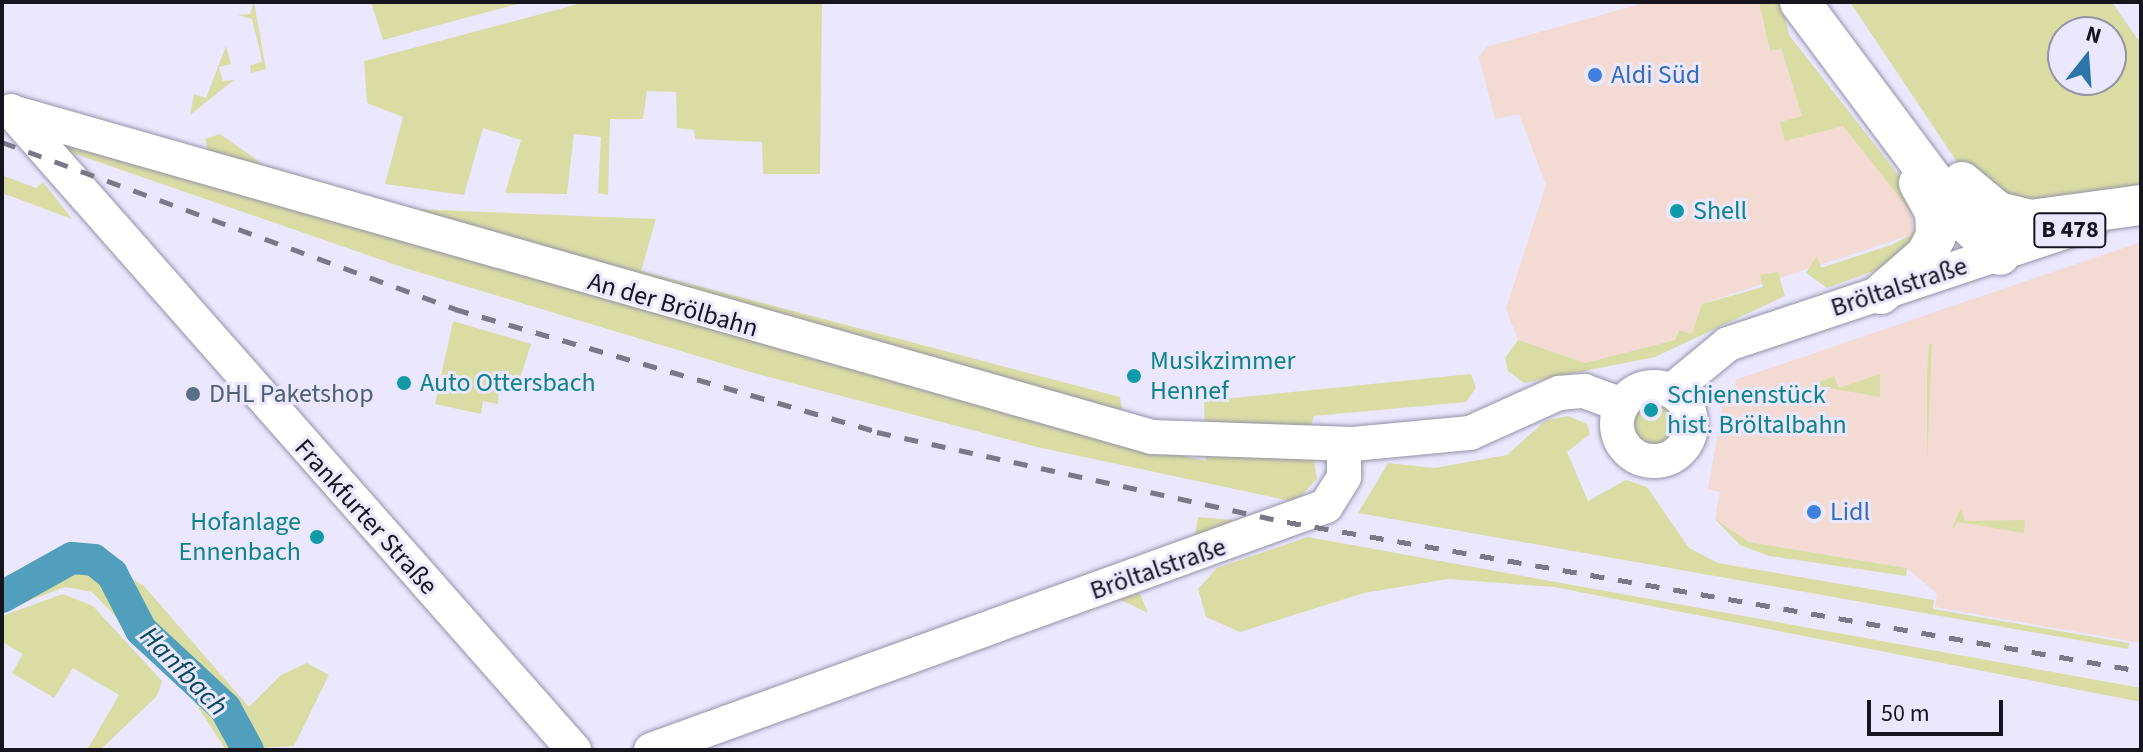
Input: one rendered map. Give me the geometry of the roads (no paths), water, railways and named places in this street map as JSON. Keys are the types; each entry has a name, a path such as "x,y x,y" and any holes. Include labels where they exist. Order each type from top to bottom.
{"highway":[{"path":"1800,2 1960,217 2000,255"},
{"path":"1834,2 1991,224 2000,255"},
{"path":"1881,294 1926,255 1936,236 1935,212 1885,115"},
{"path":"1962,182 1998,212 2030,220 2141,206"}],"main road":[{"name":"An der Brölbahn","path":"7,106 1132,433 1193,442 1344,444"},
{"name":"Frankfurter Straße","path":"7,106 574,750"},
{"name":"Bröltalstraße","path":"1671,391 1728,344 2141,206"},
{"path":"1638,390 1671,391 1687,408 1690,431 1668,458 1646,460 1626,448 1617,428 1622,405 1638,390"},
{"path":"1344,444 1470,433 1559,393 1584,391 1622,405"},
{"name":"Bröltalstraße","path":"651,750 1326,506 1344,477 1344,444"}],"waterway":[{"name":"Hanfbach","path":"2,597 72,558 94,560 112,574 141,630 225,708 248,750"}],"railway":[{"path":"2,142 455,309 877,432 1287,522 2141,671"}],"place":[{"name":"Aldi Süd","path":"1595,75"},
{"name":"Shell","path":"1677,211"},
{"name":"Musikzimmer Hennef","path":"1134,376"},
{"name":"Auto Ottersbach","path":"404,383"},
{"name":"DHL Paketshop","path":"193,394"},
{"name":"Schienenstück hist. Bröltalbahn","path":"1651,410"},
{"name":"Lidl","path":"1814,512"},
{"name":"Hofanlage Ennenbach","path":"317,537"}]}
